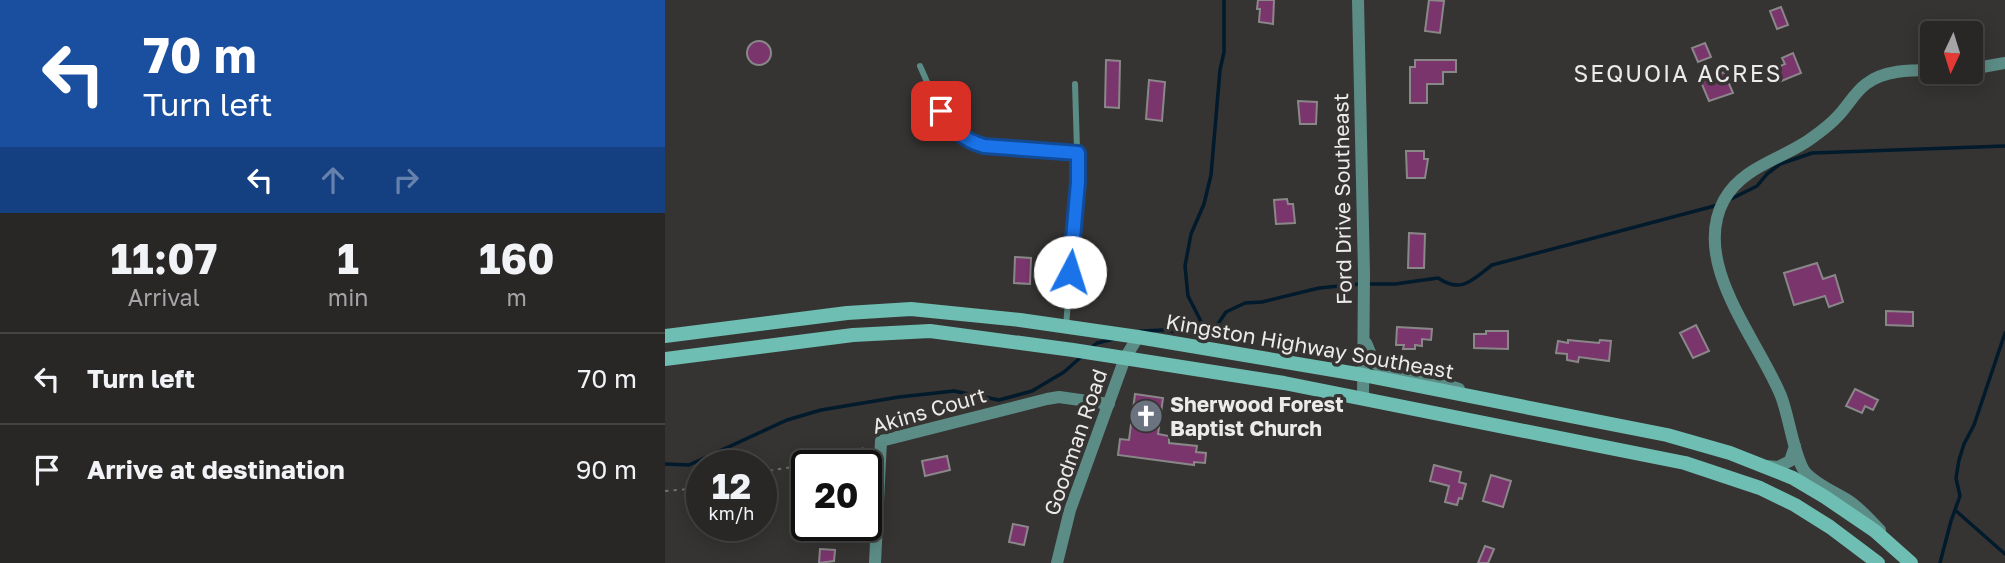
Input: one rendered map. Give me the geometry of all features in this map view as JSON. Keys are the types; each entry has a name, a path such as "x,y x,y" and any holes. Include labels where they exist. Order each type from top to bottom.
{"main road":[{"name":"Kingston Highway Southeast","path":"665,336 847,313 911,309 1066,326 1363,374 1708,445 1793,478 1875,531 1911,563"},
{"path":"665,359 853,335 910,331 955,334 1284,383 1664,458 1721,474 1760,488 1795,505 1878,563"}],"street":[{"name":"Ford Drive Southeast","path":"1358,0 1364,273 1363,398"},
{"path":"1359,19 1366,0"},
{"path":"1983,67 2005,63"},
{"path":"1899,551 1852,503 1809,476 1803,469 1789,415 1778,387 1732,299 1715,255 1716,222 1726,197 1753,169 1798,147 1818,133 1838,117 1851,99 1867,84 1891,73 1920,71"},
{"path":"1363,335 1374,361 1387,371 1436,381 1496,401"},
{"name":"Goodman Road","path":"1057,563 1070,510 1125,358 1138,337"},
{"name":"Akins Court","path":"881,441 1059,397 1109,404"},
{"path":"875,563 881,441"},
{"path":"1764,466 1784,465 1790,461 1795,446"}],"lane":[{"path":"921,66 941,111 960,136 971,142 998,148 1078,153"},
{"path":"1066,326 1078,182 1075,84"}],"path":[{"name":"Akins Court","path":"777,469 817,463 881,441"},
{"path":"665,491 686,489"}],"building":[{"path":"1258,0 1274,0 1273,24 1259,22"},
{"path":"1429,0 1444,1 1440,33 1425,31"},
{"path":"1781,7 1788,25 1777,29 1770,11"},
{"path":"754,41 764,41 771,48 771,58 764,65 754,65 747,58 747,48"},
{"path":"1705,43 1711,57 1698,62 1692,48"},
{"path":"1793,53 1801,73 1774,84 1769,71 1785,64 1782,58"},
{"path":"1106,60 1120,61 1119,108 1105,107"},
{"path":"1415,60 1456,60 1456,72 1443,72 1443,84 1427,84 1427,103 1410,103 1410,67 1415,67"},
{"path":"1724,72 1733,93 1709,101 1701,82"},
{"path":"1149,80 1165,82 1162,121 1146,119"},
{"path":"1298,101 1317,102 1316,124 1300,124"},
{"path":"1406,151 1424,151 1424,159 1428,159 1425,178 1407,178"},
{"path":"1287,199 1288,204 1293,204 1295,223 1276,224 1274,200"},
{"path":"1409,233 1425,234 1424,268 1408,268"},
{"path":"1015,257 1031,258 1030,284 1014,283"},
{"path":"1817,263 1823,279 1835,275 1843,302 1829,307 1825,296 1794,305 1784,273"},
{"path":"1886,311 1913,312 1913,326 1886,325"},
{"path":"1696,325 1709,351 1693,358 1680,333"},
{"path":"1397,327 1432,329 1431,340 1422,339 1422,346 1403,349 1404,345 1396,345"},
{"path":"1486,331 1508,331 1508,349 1474,348 1474,334 1486,334"},
{"path":"1568,340 1599,343 1600,340 1611,341 1609,361 1579,357 1578,362 1567,360 1567,354 1556,353 1558,341 1568,343"},
{"path":"1855,389 1878,400 1873,410 1865,406 1862,413 1846,406"},
{"name":"Sherwood Forest Baptist Church","path":"1135,394 1163,398 1158,434 1169,436 1169,443 1197,446 1196,452 1206,453 1205,463 1194,462 1194,465 1118,455 1120,439 1129,440"},
{"path":"947,456 950,470 925,476 922,461"},
{"path":"1434,465 1461,472 1459,482 1466,484 1462,499 1459,498 1457,505 1445,502 1449,486 1430,481"},
{"path":"1491,475 1511,481 1503,507 1483,501"},
{"path":"1013,524 1028,527 1024,545 1009,542"},
{"path":"1485,546 1494,549 1488,563 1478,563"},
{"path":"820,549 835,550 834,561 819,563"}],"waterway":[{"path":"1209,337 1188,296 1185,266 1191,234 1204,204 1211,175 1224,52 1224,0"},
{"path":"1731,199 1757,186 1780,164 1812,153 2005,146"},
{"path":"1368,284 1395,284 1438,278 1446,283 1460,285 1472,280 1492,265 1718,205"},
{"path":"1209,337 1226,312 1245,303 1262,302 1319,288 1360,284"},
{"path":"1141,331 1163,330 1209,337"},
{"path":"1940,563 1960,496 1956,478 1959,460 1974,425 2005,333"},
{"path":"1092,347 1114,339"},
{"path":"665,464 689,465 787,420 821,410 954,391 999,400 1032,391 1064,372 1081,357"},
{"path":"1955,510 2005,554"}],"place":[{"name":"Sherwood Forest Baptist Church","path":"1146,416"}],"district":[{"name":"SEQUOIA ACRES","path":"1678,73"}],"route":[{"path":"941,111 960,136 984,146 1078,153 1070,272"}]}
